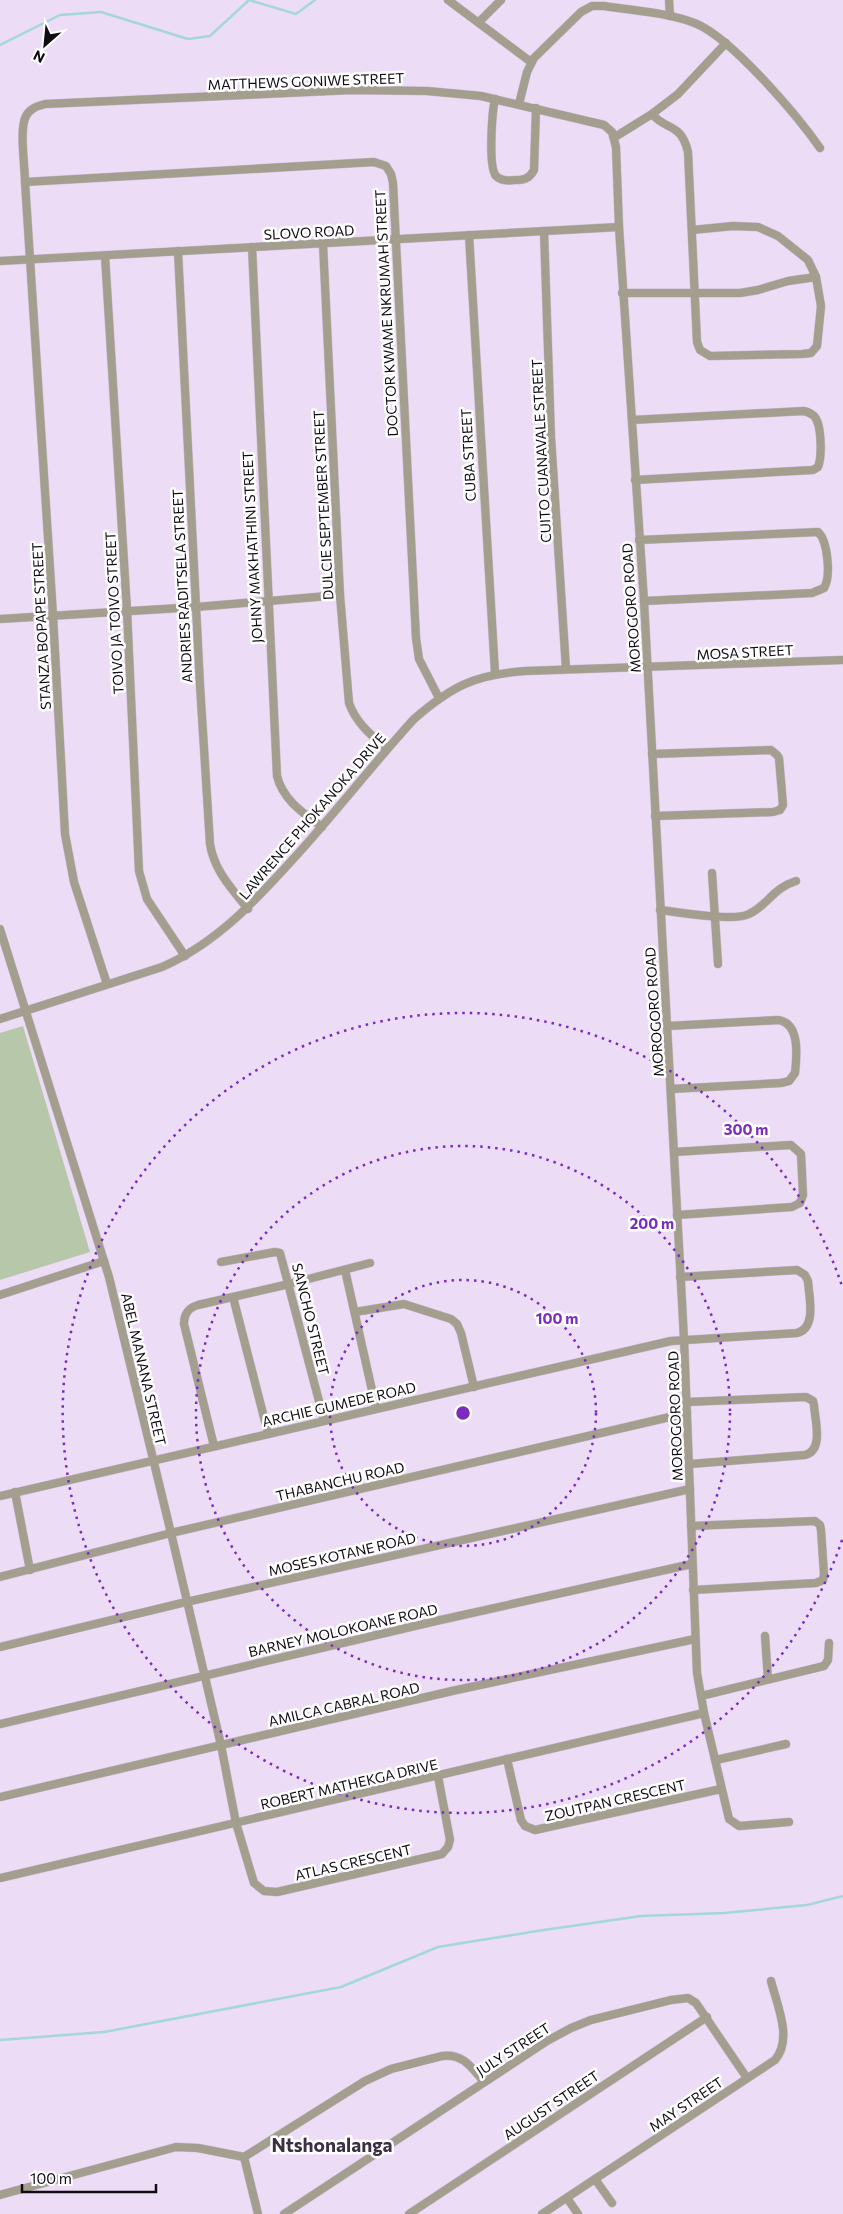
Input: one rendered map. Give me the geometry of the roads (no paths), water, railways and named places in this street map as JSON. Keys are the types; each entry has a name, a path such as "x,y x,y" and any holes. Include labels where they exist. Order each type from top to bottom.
{"street":[{"path":"448,0 531,62"},
{"path":"479,22 501,0"},
{"path":"669,0 670,16"},
{"path":"519,104 531,62 574,17 586,8 604,6 670,16 698,24 726,43 791,112 820,148"},
{"path":"615,137 652,114 691,82 726,43"},
{"name":"MATTHEWS GONIWE STREET","path":"26,115 31,110 45,104 352,90 449,92 519,104 604,125 609,128 615,137"},
{"path":"495,99 492,117 492,168 497,178 502,180 523,180 528,178 534,170 536,108"},
{"path":"652,114 657,120 679,132 686,144 689,158 692,230 697,342 700,350 710,356 811,353 817,346 821,306 816,277 808,260 769,231 746,226 692,230"},
{"name":"STANZA BOPAPE STREET","path":"26,115 23,129 25,182 32,260 54,615 66,851 107,984"},
{"name":"MOROGORO ROAD","path":"615,137 622,293 644,601 668,1026 688,1413 695,1640 700,1696 728,1816 734,1824 744,1826 790,1822"},
{"name":"DOCTOR KWAME NKRUMAH STREET","path":"25,182 380,163 386,166 392,174 416,638 420,659 438,698"},
{"name":"SLOVO ROAD","path":"0,261 619,227"},
{"name":"CUITO CUANAVALE STREET","path":"544,231 552,436 566,669"},
{"name":"CUBA STREET","path":"469,235 495,673"},
{"name":"DULCIE SEPTEMBER STREET","path":"323,244 340,595 349,702 353,714 360,724 388,749"},
{"name":"JOHNY MAKHATHINI STREET","path":"252,247 267,602 277,776 279,785 287,798 322,827"},
{"name":"ANDRIES RADITSELA STREET","path":"178,251 196,607 212,854 224,879 248,909"},
{"name":"TOIVO JA TOIVO STREET","path":"106,256 127,610 138,871 147,899 185,956"},
{"path":"622,293 750,292 816,277"},
{"path":"632,420 804,411 816,418 820,442 820,463 813,470 635,480"},
{"path":"639,540 818,532 825,542 828,578 824,588 812,593 644,601"},
{"path":"0,618 196,607 340,595"},
{"name":"MOSA STREET","path":"647,668 843,660"},
{"name":"LAWRENCE PHOKANOKA DRIVE","path":"0,1019 162,967 185,956 227,927 248,909 322,827 414,719 438,698 460,685 495,673 566,669 647,668"},
{"path":"652,754 771,750 778,755 782,805 780,810 773,812 655,816"},
{"path":"712,873 718,964"},
{"path":"660,910 740,917 748,915 777,889 796,881"},
{"name":"ABEL MANANA STREET","path":"0,929 24,1011 104,1261 133,1368 221,1746 236,1823"},
{"path":"668,1026 778,1020 788,1023 794,1030 796,1073 789,1081 671,1089"},
{"path":"674,1152 791,1145 800,1154 803,1195 800,1203 792,1207 677,1215"},
{"name":"SANCHO STREET","path":"222,1262 278,1252 282,1257 324,1420"},
{"path":"0,1295 104,1261"},
{"path":"214,1446 184,1324 184,1316 188,1309 370,1263"},
{"path":"345,1270 376,1408"},
{"name":"ARCHIE GUMEDE ROAD","path":"0,1496 376,1408 684,1339 800,1332 806,1329 810,1322 808,1284 802,1273 790,1270 680,1277"},
{"path":"233,1297 268,1433"},
{"path":"355,1312 404,1304 451,1319 457,1324 461,1332 474,1387"},
{"path":"687,1402 806,1397 814,1405 816,1446 811,1454 805,1455 690,1464"},
{"name":"THABANCHU ROAD","path":"0,1577 171,1533 688,1413"},
{"name":"MOSES KOTANE ROAD","path":"0,1647 186,1602 690,1489"},
{"path":"16,1492 30,1570"},
{"path":"691,1526 815,1521 820,1525 821,1530 824,1578 816,1583 693,1590"},
{"name":"BARNEY MOLOKOANE ROAD","path":"0,1724 204,1675 692,1564"},
{"path":"765,1636 768,1679"},
{"name":"AMILCA CABRAL ROAD","path":"0,1797 452,1691 695,1640"},
{"path":"700,1696 824,1666 828,1660 828,1643"},
{"name":"ROBERT MATHEKGA DRIVE","path":"0,1878 704,1713"},
{"path":"716,1760 786,1744"},
{"name":"ZOUTPAN CRESCENT","path":"507,1759 521,1820 525,1826 535,1830 721,1789"},
{"name":"ATLAS CRESCENT","path":"236,1823 254,1883 268,1893 428,1857 444,1852 450,1840 438,1776"},
{"name":"MAY STREET","path":"542,2214 775,2060 782,2049 784,2037 771,1981"},
{"name":"JULY STREET","path":"284,2214 553,2037 591,2020 684,1998 693,2000 748,2078"},
{"name":"AUGUST STREET","path":"409,2214 706,2017"},
{"path":"0,2195 176,2147 198,2148 244,2157 347,2091 391,2069 442,2056 456,2056 467,2062 484,2082"},
{"path":"244,2157 258,2214"},
{"path":"595,2179 612,2203"},
{"path":"567,2198 578,2214"}],"waterway":[{"path":"0,45 60,15 101,12 188,39 210,36 249,0 296,14 315,0"},
{"path":"0,2040 104,2032 341,1987 438,1947 641,1916 724,1913 807,1905 843,1896"}],"district":[{"name":"Ntshonalanga","path":"332,2144"}]}
